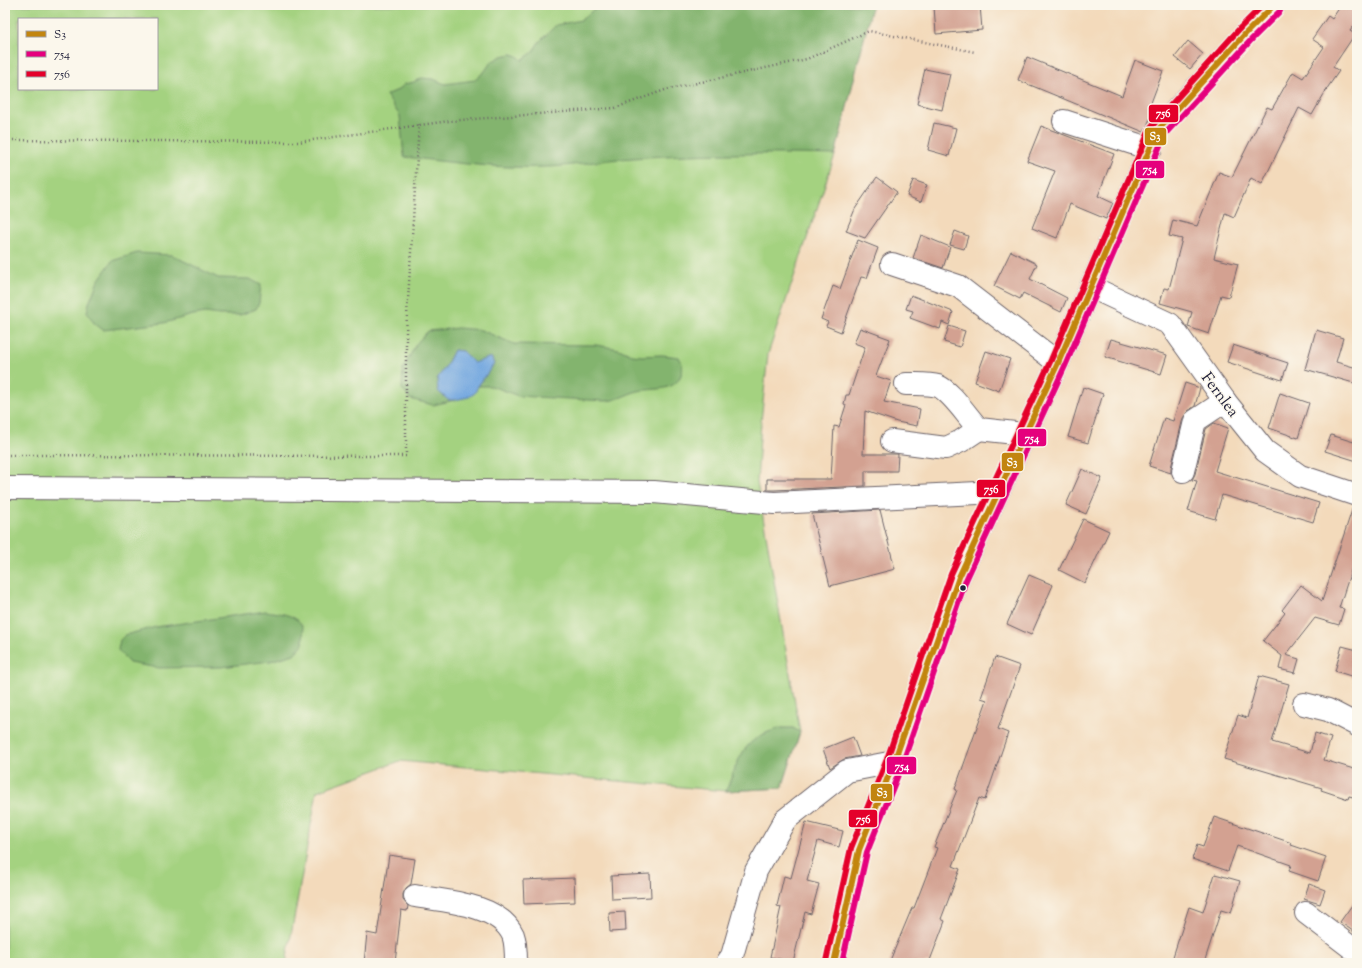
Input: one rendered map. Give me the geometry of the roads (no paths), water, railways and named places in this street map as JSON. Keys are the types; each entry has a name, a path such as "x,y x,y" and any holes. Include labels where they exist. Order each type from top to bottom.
{"main road":[{"path":"834,963 859,850 894,762 957,583 1024,434 1058,363 1158,130 1247,32 1274,5"},
{"path":"1064,121 1150,149"},
{"path":"892,264 958,286 1058,363"},
{"name":"Fernlea","path":"1090,287 1170,324 1264,451 1300,476 1357,495"},
{"path":"906,384 928,384 946,391 979,430"},
{"path":"1183,471 1195,421 1226,401"},
{"path":"892,441 946,448 961,442 979,430 1024,434"},
{"path":"5,488 654,492 774,503 998,492"},
{"path":"1304,704 1328,710 1357,725"},
{"path":"727,963 732,956 756,871 786,820 847,771 894,762"},
{"path":"416,896 474,907 501,920 513,936 516,963"},
{"path":"1306,912 1357,952"}],"water":[{"path":"454,350 462,351 474,363 491,357 494,364 478,386 475,393 469,397 448,400 438,391 437,379"}]}
